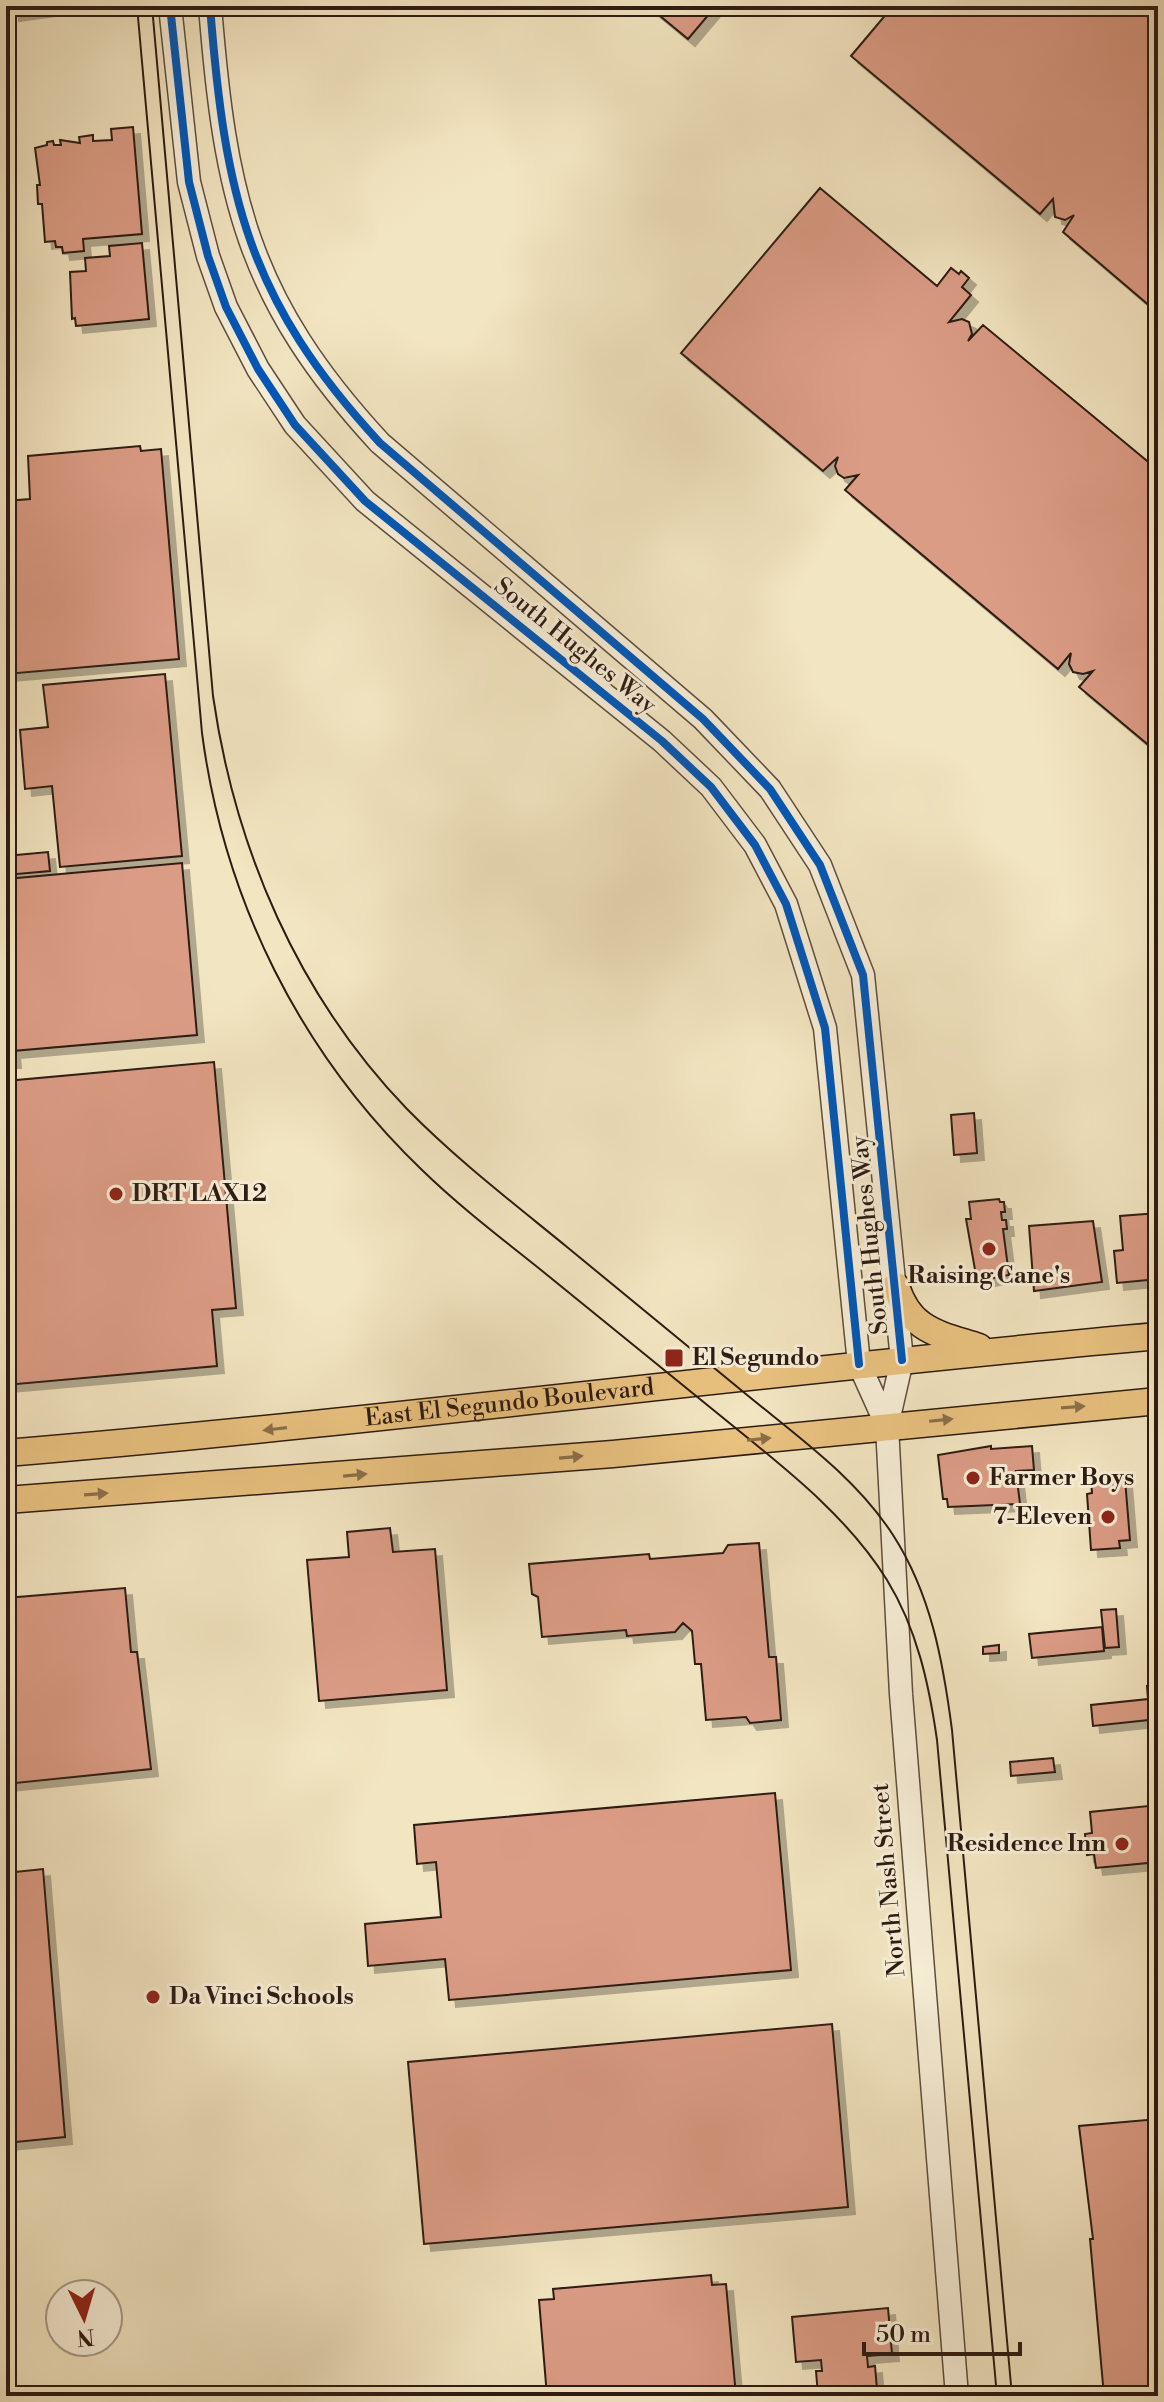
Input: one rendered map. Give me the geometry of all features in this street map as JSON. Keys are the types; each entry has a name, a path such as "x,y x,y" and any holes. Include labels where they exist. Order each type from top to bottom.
{"main road":[{"path":"896,1286 909,1312 935,1335 994,1352"},
{"name":"East El Segundo Boulevard","path":"6,1453 227,1435 859,1364 1158,1336"},
{"path":"6,1500 613,1454 1158,1401"}],"street":[{"name":"South Hughes Way","path":"170,6 189,182 208,256 226,307 258,369 295,425 365,501 662,741 711,787 755,845 786,904 825,1028 859,1364 887,1426"},
{"name":"South Hughes Way","path":"210,6 217,101 229,173 246,234 272,298 310,359 338,397 380,443 703,719 750,765 820,865 863,975 902,1360"},
{"name":"North Nash Street","path":"902,1360 887,1426 901,1694 957,2396"}],"building":[{"path":"12,6 71,6 12,14"},
{"path":"648,6 716,6 688,39"},
{"path":"893,6 1158,6 1158,313 1063,232 1074,215 1065,220 1055,217 1053,199 1040,214 851,56"},
{"path":"133,127 142,234 83,239 84,251 63,253 62,247 56,247 55,241 45,242 42,204 38,204 37,185 40,185 35,148 53,141 54,145 61,145 60,140 80,143 79,137 93,135 93,141 112,140 111,129"},
{"path":"820,188 937,286 951,268 959,274 961,271 969,278 962,287 971,295 949,322 962,319 969,322 972,334 968,341 983,325 1158,470 1158,753 1079,687 1093,671 1083,674 1073,672 1069,664 1071,653 1058,669 845,490 858,475 844,478 838,474 835,466 838,457 823,471 681,353"},
{"path":"142,243 149,319 76,326 75,318 72,319 70,272 86,271 85,258 110,256 109,246"},
{"path":"140,446 141,451 161,449 179,659 6,674 6,501 30,499 28,456"},
{"path":"165,674 182,856 60,867 52,786 25,789 20,730 48,727 43,685"},
{"path":"48,852 50,871 6,875 6,856"},
{"path":"182,863 197,1035 13,1051 14,1061 6,1061 6,879"},
{"name":"DRT LAX12","path":"214,1062 236,1308 212,1310 217,1366 6,1385 6,1081"},
{"path":"974,1113 977,1153 954,1155 951,1115"},
{"name":"Raising Cane's","path":"999,1199 1004,1202 1005,1212 1001,1212 1002,1220 1006,1220 1007,1229 1003,1229 1009,1275 977,1281 966,1219 971,1219 969,1202"},
{"path":"1158,1213 1158,1279 1117,1283 1114,1251 1123,1250 1120,1216"},
{"path":"1093,1221 1102,1282 1034,1291 1029,1226"},
{"path":"991,1446 991,1449 1032,1446 1034,1470 1016,1471 1020,1504 948,1507 947,1499 943,1499 938,1455"},
{"name":"7-Eleven","path":"1125,1479 1130,1540 1119,1541 1120,1548 1091,1550 1087,1494 1092,1493 1091,1482"},
{"path":"390,1528 393,1552 435,1549 447,1690 319,1701 307,1560 349,1557 347,1532"},
{"path":"759,1543 769,1657 776,1657 781,1720 750,1723 746,1717 706,1720 701,1664 695,1664 692,1631 683,1623 675,1632 627,1636 626,1630 542,1637 538,1597 532,1594 529,1564 649,1554 650,1559 723,1553 728,1545"},
{"path":"125,1588 131,1652 137,1652 151,1769 6,1784 6,1598"},
{"path":"1116,1609 1119,1647 1105,1648 1101,1610"},
{"path":"1102,1627 1104,1651 1032,1658 1029,1634"},
{"path":"999,1645 999,1653 983,1654 983,1647"},
{"path":"1158,1685 1158,1719 1093,1726 1091,1705 1148,1699 1147,1686"},
{"path":"1053,1758 1055,1772 1011,1776 1010,1762"},
{"path":"775,1793 791,1970 449,2000 445,1959 368,1966 365,1924 441,1917 436,1862 417,1864 414,1825"},
{"name":"Residence Inn","path":"1158,1805 1158,1862 1096,1868 1094,1854 1087,1855 1085,1834 1092,1833 1090,1812"},
{"name":"Residence Inn","path":"1158,1805 1158,1862 1096,1868 1094,1854 1087,1855 1085,1834 1092,1833 1090,1812"},
{"path":"43,1869 65,2137 6,2143 6,1873"},
{"path":"832,2024 848,2207 424,2244 408,2062"},
{"path":"1158,2119 1158,2396 1104,2396 1090,2239 1093,2239 1079,2126"},
{"path":"711,2275 712,2285 726,2284 736,2396 547,2396 539,2300 554,2299 553,2289"},
{"path":"888,2308 892,2354 867,2356 868,2367 875,2366 877,2389 898,2387 899,2396 805,2396 818,2395 816,2371 822,2371 821,2360 796,2362 792,2317"}],"tram line":[{"path":"137,6 202,733 228,855 249,914 274,970 305,1024 339,1076 378,1124 465,1209 812,1492 871,1556 897,1599 920,1657 937,1740 997,2396"},
{"path":"152,6 213,696 223,753 255,864 277,918 334,1018 368,1065 407,1109 485,1180 823,1457 878,1514 906,1557 933,1629 952,1730 1012,2396"}],"cycle path":[{"path":"170,6 189,182 208,256 226,307 258,369 295,425 365,501 662,741 711,787 755,845 786,904 825,1028 859,1364"},
{"path":"210,6 224,134 235,190 251,242 272,292 299,341 335,391 380,443 703,719 770,789 820,865 863,975 902,1360"}],"place":[{"name":"DRT LAX12","path":"116,1194"},
{"name":"Raising Cane's","path":"989,1249"},
{"name":"El Segundo","path":"674,1358"},
{"name":"Farmer Boys","path":"973,1478"},
{"name":"7-Eleven","path":"1108,1517"},
{"name":"Residence Inn","path":"1122,1844"},
{"name":"Da Vinci Schools","path":"153,1997"}]}
